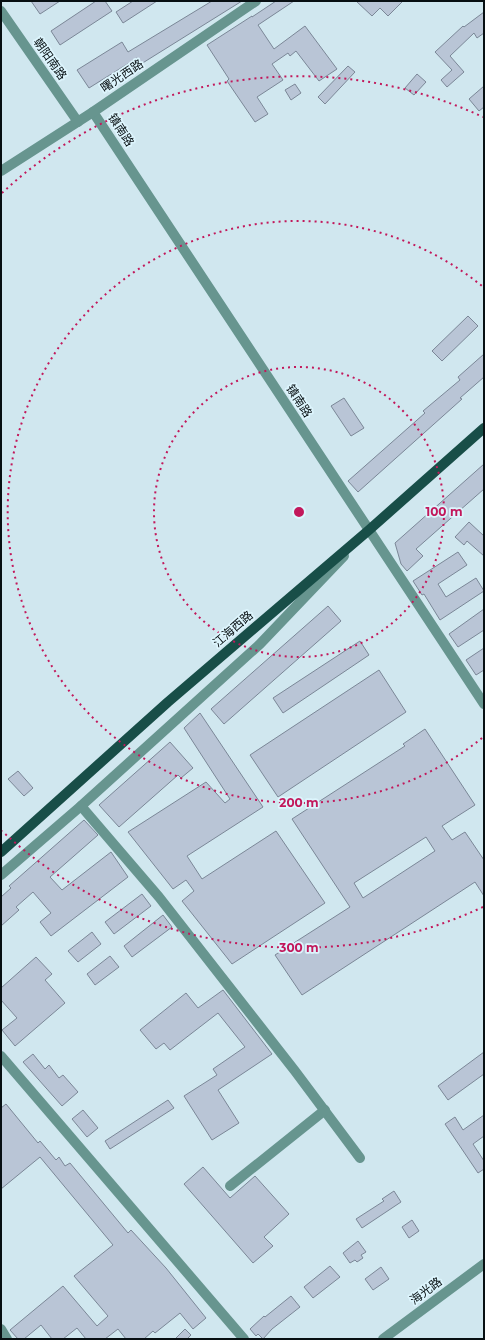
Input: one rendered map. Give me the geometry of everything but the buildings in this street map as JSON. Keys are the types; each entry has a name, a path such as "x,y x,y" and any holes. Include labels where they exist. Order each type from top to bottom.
{"main road":[{"name":"江海西路","path":"1,852 168,702 369,530 484,428"}],"street":[{"name":"曙光西路","path":"1,171 93,112 256,1"},
{"name":"朝阳南路","path":"1,11 78,122"},
{"name":"镇南路","path":"93,112 484,704"},
{"path":"1,875 81,806 260,644 369,530"},
{"path":"81,806 159,897 360,1158"},
{"path":"1,1056 244,1339"},
{"path":"230,1186 324,1110"},
{"name":"海光路","path":"383,1339 484,1264"},
{"path":"1,1329 7,1339"}]}
